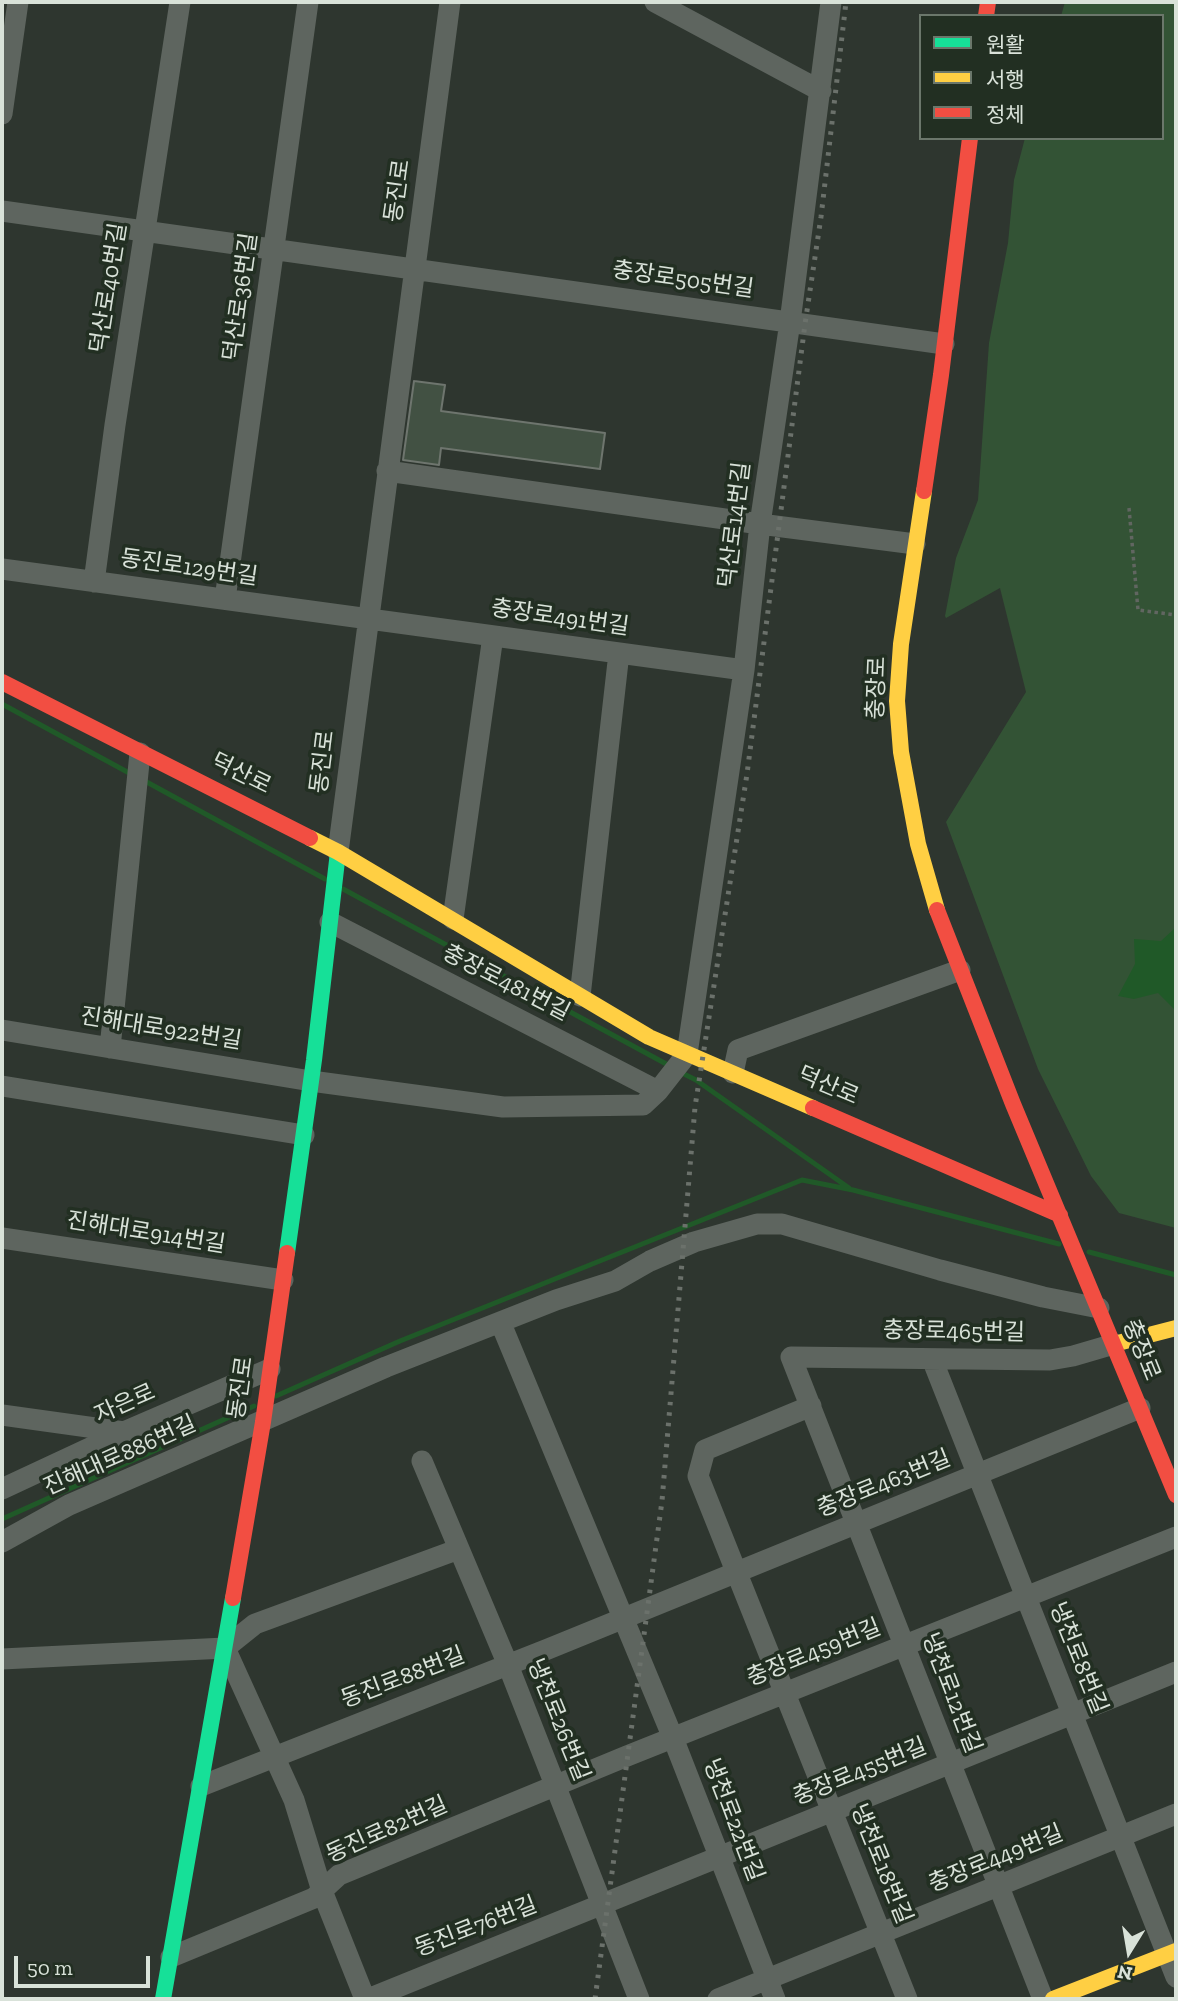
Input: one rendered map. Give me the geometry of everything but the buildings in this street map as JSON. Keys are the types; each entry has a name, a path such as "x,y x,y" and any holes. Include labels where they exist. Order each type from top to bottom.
{"street":[{"path":"2,114 18,2"},
{"name":"덕산로40번길","path":"94,582 115,425 180,2"},
{"name":"덕산로36번길","path":"225,600 308,2"},
{"name":"동진로","path":"163,1999 263,1422 313,1071 338,852 450,2"},
{"path":"655,2 821,91"},
{"name":"덕산로14번길","path":"687,1054 744,670 760,524 790,322 831,2"},
{"name":"충장로","path":"970,140 899,664 898,727 906,781 918,844 940,919 1176,1495"},
{"name":"충장로505번길","path":"2,211 944,344"},
{"path":"387,471 915,544"},
{"name":"동진로129번길","path":"2,569 368,619"},
{"name":"충장로491번길","path":"368,619 744,670"},
{"path":"453,919 493,636"},
{"path":"580,996 619,653"},
{"name":"덕산로","path":"2,682 338,852 649,1037 1060,1215"},
{"path":"110,1048 140,753"},
{"name":"충장로481번길","path":"330,922 658,1091"},
{"path":"733,1073 738,1050 960,970"},
{"name":"진해대로922번길","path":"2,1030 110,1048 313,1071"},
{"path":"313,1071 503,1107 643,1105 658,1091 687,1054"},
{"path":"2,1086 304,1135"},
{"name":"진해대로886번길","path":"2,1542 69,1505 386,1367 486,1326 615,1281 694,1242 757,1224 782,1224 1043,1297 1097,1304"},
{"name":"진해대로914번길","path":"2,1238 283,1280"},
{"path":"1114,1344 1174,1329"},
{"path":"504,1331 623,1618"},
{"name":"충장로465번길","path":"791,1357 1050,1360 1114,1344"},
{"name":"냉천로12번길","path":"791,1357 1043,1999"},
{"name":"냉천로8번길","path":"932,1359 1121,1836 1172,1953 1176,1977"},
{"name":"자은로","path":"2,1489 270,1368"},
{"name":"냉천로18번길","path":"811,1406 705,1450 698,1476 906,1999"},
{"name":"충장로463번길","path":"647,1608 1140,1408"},
{"path":"2,1415 124,1432"},
{"name":"냉천로26번길","path":"422,1461 508,1665 639,1999"},
{"name":"충장로459번길","path":"627,1756 1176,1537"},
{"path":"2,1659 225,1648 255,1624 459,1549"},
{"name":"동진로88번길","path":"201,1786 647,1608"},
{"name":"냉천로22번길","path":"623,1618 771,1989"},
{"path":"225,1648 294,1800 322,1891 367,1999"},
{"name":"충장로455번길","path":"603,1906 1176,1672"},
{"name":"동진로82번길","path":"171,1956 314,1898 340,1875 627,1756"},
{"name":"충장로449번길","path":"718,1999 771,1989 880,1934 1176,1814"},
{"name":"동진로76번길","path":"367,1999 603,1906"},
{"path":"1053,1999 1172,1953"}],"path":[{"path":"1129,508 1138,610 1176,615"}],"shaded area":[{"path":"1065,2 1176,2 1176,1228 1119,1213 1091,1176 1038,1069 946,822 1026,692 1000,588 946,618 945,616 956,558 978,500 989,343 1008,243 1014,180 1024,140 1164,140 1164,14 1062,14"},
{"path":"1176,927 1176,1011 1158,993 1134,999 1118,996 1135,964 1134,939 1161,941"}],"waterway":[{"path":"2,704 131,774"},
{"path":"143,780 325,879"},
{"path":"343,889 670,1066"},
{"path":"678,1071 696,1080 849,1188"},
{"path":"276,1396 400,1341 802,1180 853,1190 1059,1244"},
{"path":"1089,1252 1176,1275"},
{"path":"2,1519 254,1406"}],"railway":[{"path":"595,1999 662,1501 695,1107 747,774 821,217 846,2"}],"traffic: fast":[{"path":"287,1253 314,1060 338,852"},
{"path":"163,1999 233,1598"}],"traffic: slow":[{"path":"924,491 901,644 897,701 901,752 918,844 937,910"},
{"path":"310,838 338,852 649,1037 813,1108"},
{"path":"1114,1344 1176,1328"},
{"path":"1053,1999 1176,1951"}],"traffic: jam":[{"path":"986,14 988,2"},
{"path":"924,491 970,140"},
{"path":"2,682 310,838"},
{"path":"937,910 1013,1104 1176,1495"},
{"path":"813,1108 1060,1215"},
{"path":"233,1598 263,1422 287,1253"}]}
